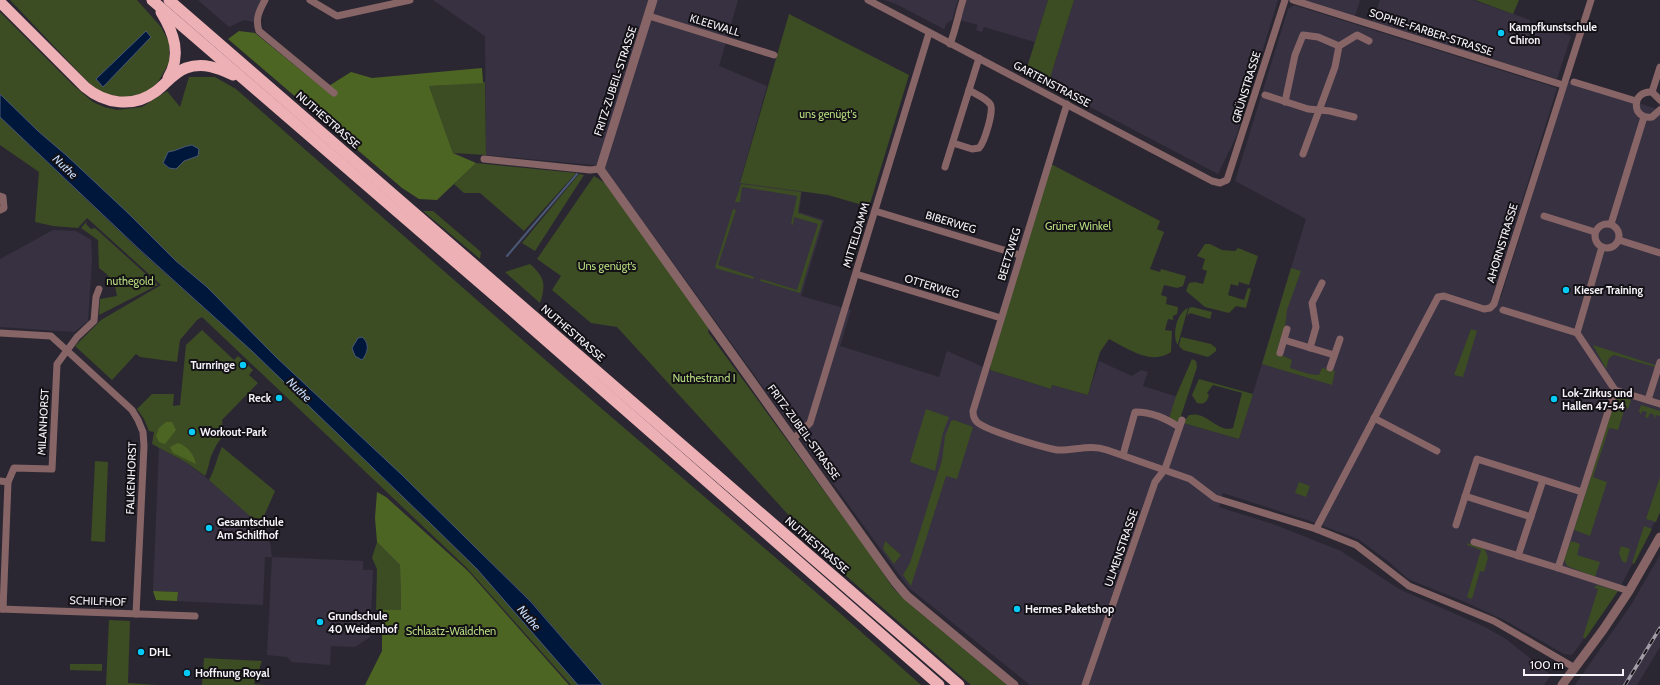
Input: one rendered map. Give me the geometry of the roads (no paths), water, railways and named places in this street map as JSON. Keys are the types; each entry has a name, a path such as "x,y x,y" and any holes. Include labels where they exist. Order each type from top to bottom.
{"highway":[{"name":"NUTHESTRASSE","path":"169,0 959,685"},
{"path":"178,0 199,26"},
{"path":"153,1 531,327 939,685"},
{"path":"153,1 169,25 175,43 174,62 165,82"},
{"path":"0,2 85,87 101,98 120,102 135,101 148,96 181,70 200,66 220,69 246,81"}],"street":[{"path":"265,0 258,14 257,25 259,31 334,93"},
{"path":"310,0 337,16 410,0"},
{"name":"FRITZ-ZUBEIL-STRASSE","path":"653,0 600,168 794,438 888,572 907,596 1014,685"},
{"name":"GARTENSTRASSE","path":"868,0 1212,180 1220,183 1227,180"},
{"path":"950,44 957,25 958,14 963,0"},
{"name":"GRÜNSTRASSE","path":"1227,180 1285,0"},
{"name":"SOPHIE-FARBER-STRASSE","path":"1293,0 1563,85"},
{"name":"AHORNSTRASSE","path":"1316,529 1438,297 1444,296 1484,309 1490,308 1494,304 1591,0"},
{"name":"KLEEWALL","path":"649,16 774,55"},
{"name":"MITTELDAMM","path":"794,438 810,423 930,33"},
{"path":"1284,102 1295,55 1303,35 1318,37 1339,46"},
{"path":"1303,154 1335,67 1339,46 1357,35 1369,41"},
{"path":"945,167 979,58"},
{"path":"1652,92 1660,67"},
{"path":"1574,82 1636,102"},
{"path":"953,143 972,149 979,148 992,111 991,104 969,90"},
{"path":"1652,92 1660,100"},
{"path":"1652,92 1644,93 1636,102 1636,109 1644,117 1656,116 1660,110"},
{"path":"1265,95 1284,102 1318,110 1330,110 1354,117"},
{"name":"BEETZWEG","path":"1067,104 973,411 974,417 979,423 1045,447 1067,451 1094,447 1123,455"},
{"path":"1611,224 1644,117"},
{"path":"484,159 590,170 600,168"},
{"path":"0,196 4,202 4,208 0,210"},
{"name":"BIBERWEG","path":"875,211 1020,255"},
{"path":"1544,216 1595,232"},
{"path":"1603,224 1611,224 1618,228 1619,240 1610,248 1602,247 1595,239 1595,232 1603,224"},
{"path":"1619,240 1660,253"},
{"path":"1577,333 1602,247"},
{"name":"OTTERWEG","path":"856,274 1001,318"},
{"path":"1310,348 1316,327 1312,303 1322,283"},
{"path":"67,350 94,321 96,297 99,289"},
{"path":"1503,310 1577,333 1615,390 1660,404"},
{"path":"1280,353 1287,329"},
{"name":"FALKENHORST","path":"0,333 50,336 132,410 138,420 143,432 144,446 136,614"},
{"path":"1330,368 1340,339"},
{"path":"1284,340 1334,355"},
{"name":"MILANHORST","path":"8,482 14,468 52,469 57,364 67,350"},
{"path":"1648,400 1660,362"},
{"path":"1558,568 1615,390"},
{"name":"ULMENSTRASSE","path":"1085,685 1155,482 1164,469 1180,423 1145,412 1135,412 1123,455"},
{"path":"1374,418 1437,452"},
{"path":"1123,455 1190,479 1215,498 1316,529 1361,547 1410,586 1505,627 1575,668"},
{"path":"1456,525 1477,459 1582,492"},
{"path":"1518,556 1543,480"},
{"path":"0,481 8,482 2,609"},
{"path":"1465,496 1531,517"},
{"path":"1562,685 1629,591 1657,541 1660,532"},
{"path":"1474,542 1629,591"},
{"name":"SCHILFHOF","path":"2,609 195,616"}],"water":[{"path":"146,31 151,37 103,87 96,79"},
{"name":"Nuthe","path":"0,94 38,131 128,213 176,261 207,287 276,357 402,475 531,602 603,685 578,685 477,569 253,352 139,249 0,117"},
{"path":"192,145 199,149 198,156 184,161 176,169 169,168 163,163 168,152"},
{"path":"362,337 365,339 367,348 366,354 362,360 355,356 352,348 358,338"}],"waterway":[{"path":"507,256 577,174"}],"railway":[{"path":"1625,685 1660,628"}],"place":[{"name":"Kampfkunstschule Chiron","path":"1501,33"},
{"name":"Kieser Training","path":"1566,290"},
{"name":"Turnringe","path":"243,365"},
{"name":"Reck","path":"279,398"},
{"name":"Lok-Zirkus und Hallen 47-54","path":"1554,399"},
{"name":"Workout-Park","path":"192,432"},
{"name":"Gesamtschule Am Schilfhof","path":"209,528"},
{"name":"Hermes Paketshop","path":"1017,609"},
{"name":"Grundschule 40 Weidenhof","path":"320,622"},
{"name":"DHL","path":"141,652"},
{"name":"Hoffnung Royal","path":"187,673"}],"park label":[{"name":"uns genügt's","path":"828,114"},
{"name":"Grüner Winkel","path":"1078,226"},
{"name":"Uns genügt’s","path":"607,266"},
{"name":"nuthegold","path":"130,281"},
{"name":"Nuthestrand I","path":"704,378"},
{"name":"Schlaatz-Wäldchen","path":"451,631"}]}
